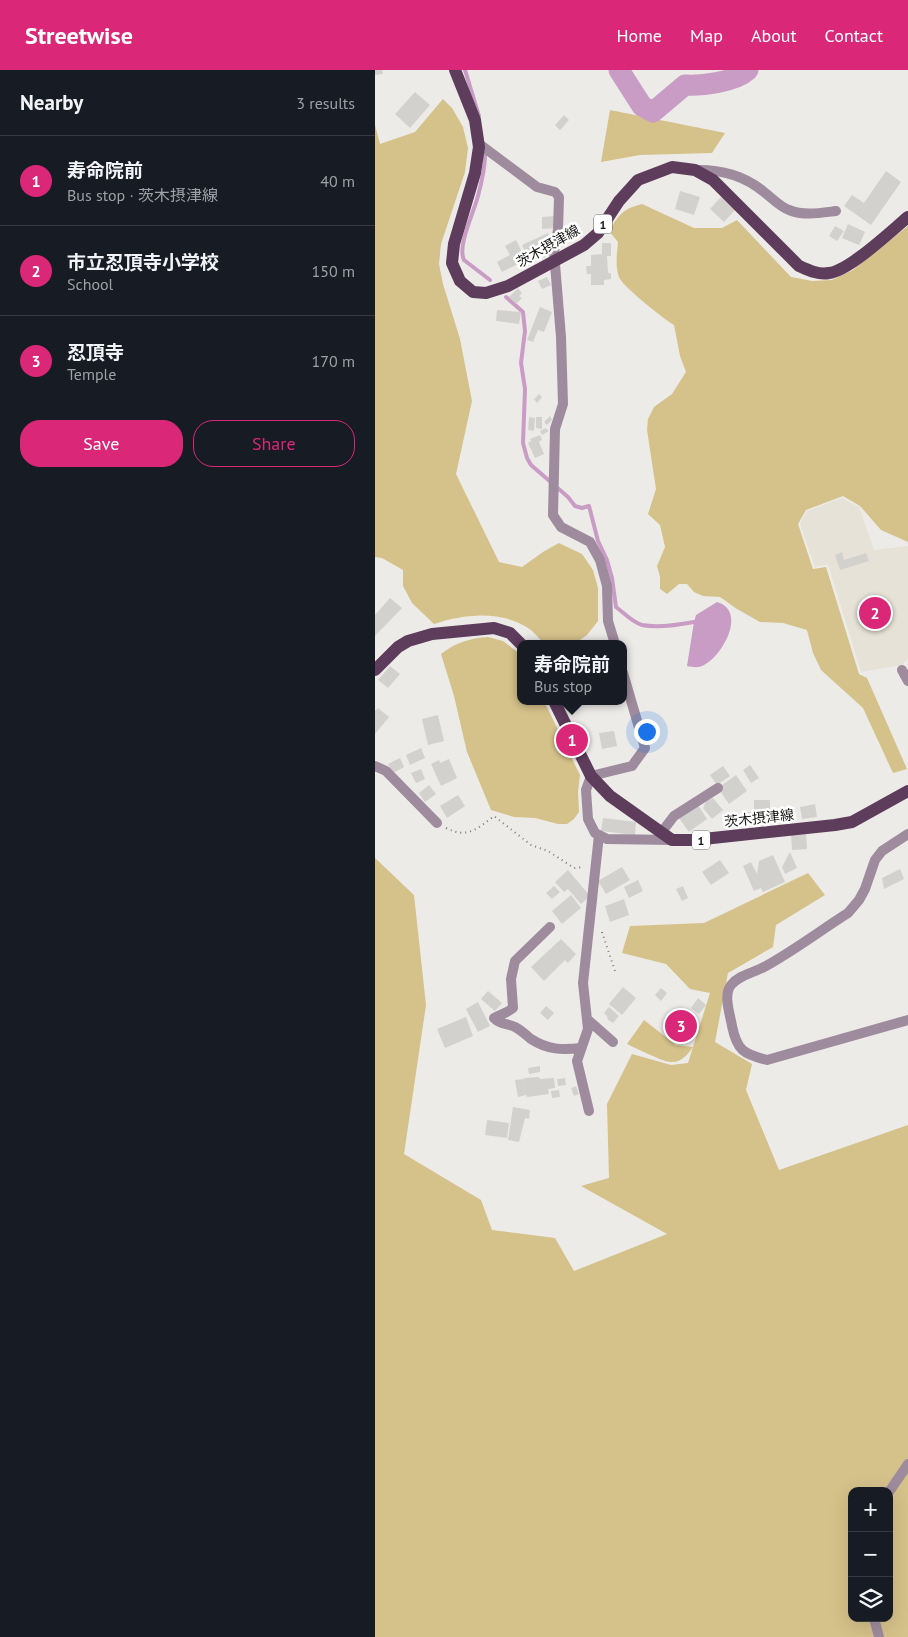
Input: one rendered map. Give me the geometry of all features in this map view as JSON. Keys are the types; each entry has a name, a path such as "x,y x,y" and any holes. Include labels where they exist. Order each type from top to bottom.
{"main road":[{"name":"茨木摂津線","path":"455,70 475,120 478,143 475,173 453,244 452,263 459,281 473,292 486,293 508,286 584,245 598,233 619,201 638,180 672,167 695,170 713,180 799,266 814,273 830,273 849,265 908,217"},
{"path":"375,670 398,647 409,641 432,634 494,628 509,633 517,640"},
{"name":"1","path":"556,705 591,776 610,796 672,840"},
{"name":"茨木摂津線","path":"672,840 694,840 852,822 908,790"}],"street":[{"path":"478,143 537,187 555,192 559,197 558,230 554,252 561,337 563,404 555,429 553,514 561,527 590,542 600,560 607,586 608,621 614,640"},
{"path":"695,170 710,169 738,176 762,190 789,210 806,214 835,211"},
{"path":"901,670 908,681"},
{"path":"627,687 645,748 632,766 591,776 586,790 588,819 595,833 607,839 672,840"},
{"path":"375,766 386,770 437,823"},
{"path":"661,833 674,816 718,788"},
{"path":"908,834 882,851 875,860 865,889 859,900 848,912 764,967 738,979 730,986 727,998 735,1042 753,1056 767,1060 908,1020"},
{"path":"589,1110 577,1061 588,1029 583,983 599,835"},
{"path":"550,927 515,961 511,979 513,1008 507,1013 494,1018 499,1023 516,1027 531,1039 548,1048 564,1050 581,1048"},
{"path":"587,1020 613,1042"},
{"path":"892,1487 908,1464"},
{"path":"875,1622 879,1637"}],"path":[{"path":"437,823 454,832 465,834 478,828 494,816 531,845 548,850 574,868 597,866"},
{"path":"602,932 615,971"}],"shaded area":[{"path":"443,99 452,108 463,127 468,148 465,172 441,244 439,264 443,284 460,339 472,401 456,474 499,562 522,567 559,543 582,554 593,570 598,588 598,621 587,635 580,640 540,640 528,628 517,622 494,616 470,616 434,624 412,603 403,586 403,570 382,558 375,557 375,125 380,144 415,132"},
{"path":"610,110 725,133 712,153 640,155 601,162"},
{"path":"642,204 694,228 722,228 737,220 791,277 812,281 832,280 853,270 908,226 908,542 881,530 860,506 843,496 806,510 798,524 813,569 826,567 859,674 867,678 907,769 893,773 863,708 821,670 813,653 807,630 783,623 760,622 720,597 703,596 694,592 687,584 679,584 667,594 660,589 660,577 657,566 665,547 660,525 648,514 656,489 647,430 648,419 654,407 672,394 686,372 680,356 674,325 653,310 619,277 617,268 618,242 609,231 622,213"},
{"path":"842,498 859,507 874,550 908,546 908,659 902,665 861,672 828,564 815,567 800,524 807,511"},
{"path":"717,602 726,607 731,615 729,634 724,645 710,661 702,666 687,666 696,615"},
{"path":"488,637 503,641 517,652 517,705 546,705 580,775 578,792 579,812 567,824 558,824 535,818 514,817 491,810 467,752 454,696 441,654 463,642"},
{"path":"375,858 414,895 426,1005 404,1154 481,1200 492,1230 555,1238 574,1271 667,1234 581,1186 609,1178 607,1104 632,1054 671,1065 688,1063 710,993 690,989 666,964 622,953 630,926 704,923 808,873 825,895 776,925 773,947 728,973 715,1042 752,1064 746,1090 779,1170 908,1125 908,1637 375,1637"},
{"path":"644,1020 676,1045 693,1047 681,1060 671,1062 627,1044"}],"building":[{"path":"375,70 382,70 383,74 375,75"},
{"path":"415,92 430,105 410,128 395,114"},
{"path":"564,115 569,120 560,130 555,125"},
{"path":"886,171 901,182 871,225 844,206 852,195 864,203"},
{"path":"680,191 700,197 694,215 675,209"},
{"path":"721,197 735,210 724,222 710,209"},
{"path":"556,216 557,228 542,229 542,217"},
{"path":"848,224 865,232 859,245 842,238"},
{"path":"835,226 844,231 837,241 829,236"},
{"path":"548,233 553,246 551,254 544,258 542,254 529,260 522,245"},
{"path":"516,240 526,260 502,272 497,262 510,255 505,246"},
{"path":"602,243 611,243 611,256 607,256 608,273 611,273 611,279 604,280 604,285 591,285 591,274 587,274 586,266 591,266 591,255 602,254"},
{"path":"547,277 551,285 542,289 538,281"},
{"path":"518,288 522,293 519,296 522,298 516,304 509,297"},
{"path":"540,307 552,312 544,332 538,330 533,342 527,340"},
{"path":"497,310 521,312 519,324 496,321"},
{"path":"539,394 542,397 537,403 534,399"},
{"path":"550,416 552,420 547,425 544,422"},
{"path":"529,417 535,418 534,431 528,430"},
{"path":"536,417 542,417 542,429 536,428"},
{"path":"546,428 549,431 542,435 540,431"},
{"path":"540,435 542,440 539,442 544,454 535,458 528,443 531,441 530,439"},
{"path":"842,552 844,560 866,553 869,561 840,570 835,555"},
{"path":"390,598 402,608 375,636 375,615"},
{"path":"390,666 400,674 388,688 378,680"},
{"path":"378,708 389,717 375,734 375,711"},
{"path":"438,715 444,741 428,745 422,719"},
{"path":"614,731 617,746 602,749 599,733"},
{"path":"421,748 425,758 410,765 406,755"},
{"path":"400,758 404,767 393,773 388,764"},
{"path":"449,759 457,778 441,786 431,764 439,760 440,763"},
{"path":"750,765 759,778 751,783 743,770"},
{"path":"723,766 730,776 717,785 710,775"},
{"path":"421,769 425,779 416,783 411,773"},
{"path":"736,775 747,791 729,804 718,788"},
{"path":"429,785 436,794 425,802 419,793"},
{"path":"458,795 465,806 447,818 440,806"},
{"path":"713,798 723,810 712,819 703,808 706,801"},
{"path":"754,800 770,800 770,813 766,812 766,824 748,824 748,812 754,812"},
{"path":"815,804 817,817 802,819 800,807"},
{"path":"698,805 707,819 689,832 679,818"},
{"path":"603,818 636,822 635,835 601,831"},
{"path":"806,834 807,849 792,850 791,835"},
{"path":"790,852 797,868 785,874 782,867"},
{"path":"773,855 785,882 763,892 761,888 754,891 743,866 751,862 757,874 759,861"},
{"path":"720,860 729,873 711,885 702,872"},
{"path":"622,867 630,880 606,894 598,881"},
{"path":"900,869 904,879 884,889 882,878"},
{"path":"568,870 590,896 581,904 568,889 564,892 555,882"},
{"path":"638,880 643,891 629,898 624,887"},
{"path":"554,886 560,892 552,899 546,893"},
{"path":"683,886 688,898 682,901 676,889"},
{"path":"571,895 581,908 562,924 552,911"},
{"path":"624,899 629,915 610,922 605,906"},
{"path":"561,939 576,954 568,963 565,960 544,981 531,967"},
{"path":"623,987 636,998 622,1015 609,1004"},
{"path":"661,988 667,993 661,1001 655,995"},
{"path":"488,991 502,1003 495,1011 481,999"},
{"path":"698,998 706,1005 699,1014 691,1008"},
{"path":"478,1002 490,1026 478,1032 466,1009"},
{"path":"546,1006 554,1013 548,1020 540,1013"},
{"path":"609,1007 619,1016 613,1023 608,1020 604,1013"},
{"path":"679,1011 696,1025 683,1041 666,1027"},
{"path":"466,1017 473,1036 445,1048 437,1029"},
{"path":"540,1066 540,1072 529,1074 528,1068"},
{"path":"539,1077 540,1079 554,1078 555,1088 548,1089 549,1094 518,1097 515,1080 524,1079 526,1088 524,1078"},
{"path":"565,1078 566,1085 558,1086 557,1079"},
{"path":"576,1086 579,1094 574,1096 571,1088"},
{"path":"559,1090 560,1097 552,1098 551,1091"},
{"path":"513,1107 530,1110 529,1119 525,1118 519,1142 508,1140"},
{"path":"487,1120 509,1123 507,1138 485,1135"}],"waterway":[{"path":"465,70 479,116"},
{"path":"619,70 642,106 653,112 685,85 709,84 727,80 735,78 748,70"},
{"path":"485,150 482,179 464,238 462,254 464,260 490,280"},
{"path":"506,297 523,312 525,331 521,363 525,389 523,443 531,465 568,497 575,506 582,508 589,506 598,541 607,560 612,578 616,607 631,620 642,625 661,626 694,622"}],"place":[{"name":"市立忍頂寺小学校","path":"875,613"},
{"name":"寿命院前","path":"572,740"},
{"name":"忍頂寺","path":"681,1026"}]}
